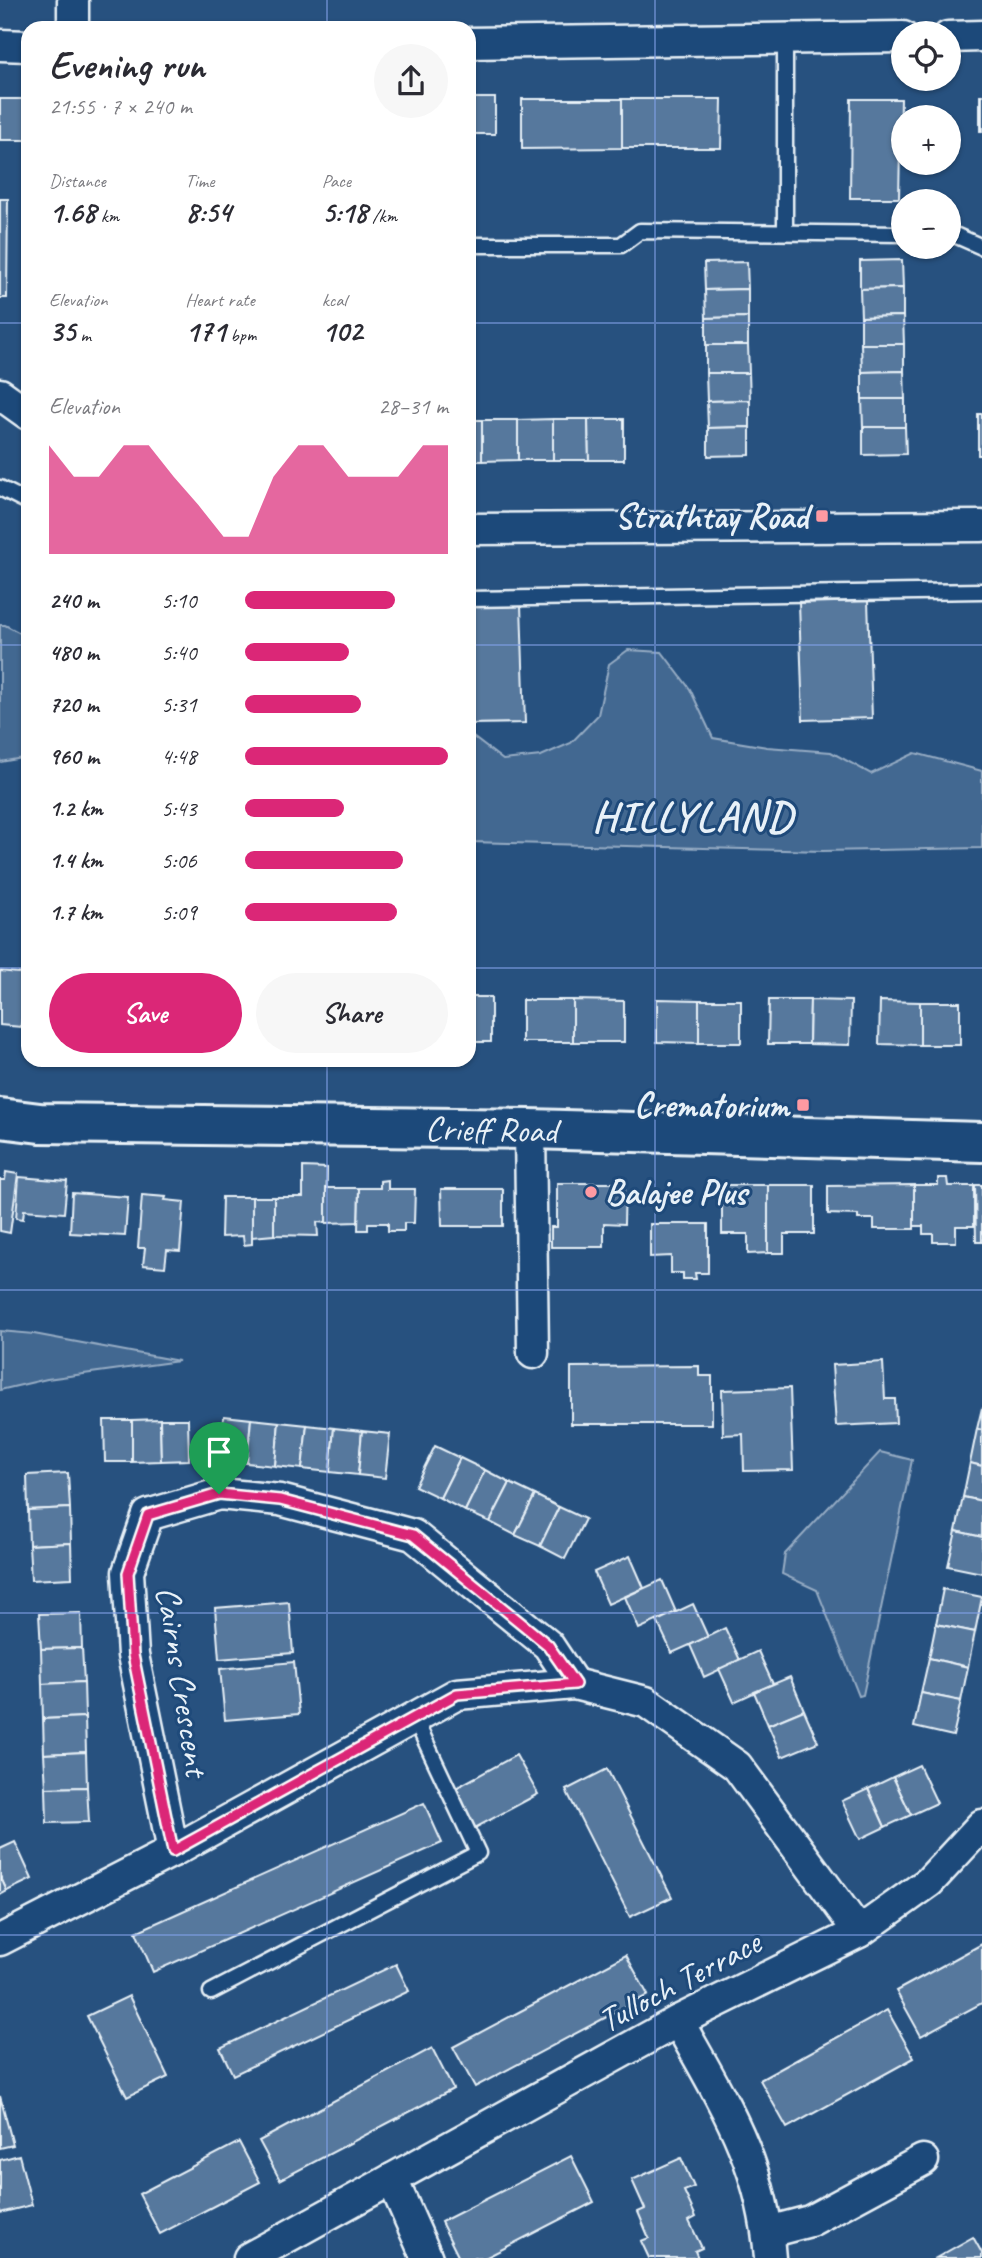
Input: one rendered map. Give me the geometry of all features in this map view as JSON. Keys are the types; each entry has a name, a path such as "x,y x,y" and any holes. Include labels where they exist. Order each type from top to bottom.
{"main road":[{"name":"Crieff Road","path":"0,1118 40,1123 530,1129 982,1142"}],"street":[{"path":"73,0 74,21"},
{"path":"961,37 982,36"},
{"path":"476,43 891,37"},
{"path":"0,45 21,46"},
{"path":"0,394 21,409"},
{"path":"476,528 982,526"},
{"path":"530,1129 533,1353"},
{"name":"Cairns Crescent","path":"173,1851 133,1655 128,1573 148,1515 219,1494 280,1500 413,1535 548,1645 575,1684"},
{"name":"Cairns Crescent","path":"0,1940 173,1851 457,1694 575,1684 646,1702 737,1766 859,1932"},
{"name":"Tulloch Terrace","path":"249,2258 678,2021 859,1932 929,1882 982,1825"},
{"path":"678,2021 733,2119 757,2178 769,2245 923,2160"},
{"path":"392,2179 427,2258"}],"lane":[{"path":"785,38 785,231"},
{"path":"476,245 621,244 640,231 891,234"},
{"path":"961,238 982,247"},
{"path":"0,488 21,498"},
{"path":"476,599 982,591"},
{"path":"211,1992 478,1853 414,1717"}],"shaded area":[{"path":"0,625 5,625 21,633 21,758 0,762"},
{"path":"628,650 662,652 690,689 713,738 767,747 831,752 871,774 915,753 982,771 982,848 823,851 476,842 476,739 503,760 541,756 571,743 598,715 609,664"},
{"path":"0,1331 34,1334 179,1361 47,1379 0,1390"},
{"path":"880,1452 912,1460 863,1695 859,1696 817,1590 782,1574 785,1554"}],"building":[{"path":"982,95 982,131 980,131"},
{"path":"476,98 495,98 495,134 476,134"},
{"path":"0,99 21,99 21,140 0,140"},
{"path":"522,99 622,99 622,148 522,149"},
{"path":"622,99 722,99 721,148 622,148"},
{"path":"851,99 901,99 901,105 891,105 891,175 899,175 899,189 891,189 891,198 850,198"},
{"path":"0,199 8,199 7,298 0,298"},
{"path":"902,260 903,288 860,289 860,261"},
{"path":"747,262 748,289 705,290 704,263"},
{"path":"903,288 903,316 861,317 860,289"},
{"path":"748,289 748,317 706,318 705,290"},
{"path":"903,316 904,344 861,344 861,317"},
{"path":"748,317 748,345 706,345 706,318"},
{"path":"861,344 904,344 904,371 862,372"},
{"path":"706,345 748,345 749,373 706,373"},
{"path":"904,371 905,399 862,399 862,372"},
{"path":"706,373 749,373 750,400 707,401"},
{"path":"862,399 905,399 905,427 863,427"},
{"path":"750,400 750,427 708,428 707,401"},
{"path":"978,414 982,414 982,455 978,455"},
{"path":"553,419 553,460 518,460 518,420"},
{"path":"553,419 588,419 589,460 553,460"},
{"path":"588,419 624,419 624,460 589,460"},
{"path":"476,420 482,420 482,461 476,461"},
{"path":"482,420 518,420 518,460 482,461"},
{"path":"750,427 750,455 708,456 708,428"},
{"path":"863,427 905,427 906,454 863,455"},
{"path":"868,601 872,718 803,720 799,603"},
{"path":"521,605 525,723 476,724 476,607"},
{"path":"0,971 21,973 21,1027 0,1025"},
{"path":"476,997 491,997 491,1042 476,1042"},
{"path":"657,999 699,1000 699,1043 657,1042"},
{"path":"522,1000 573,1000 573,1042 522,1042"},
{"path":"573,1000 624,1001 624,1042 573,1042"},
{"path":"699,1000 741,1000 741,1043 699,1043"},
{"path":"769,1000 810,1000 809,1044 768,1044"},
{"path":"810,1000 851,1001 850,1045 809,1044"},
{"path":"880,1001 920,1002 920,1045 879,1044"},
{"path":"920,1002 960,1002 960,1045 920,1045"},
{"path":"303,1167 327,1168 326,1223 317,1222 318,1236 274,1235 274,1197 303,1197"},
{"path":"6,1172 18,1174 10,1233 0,1231 0,1180 5,1180"},
{"path":"19,1177 67,1181 64,1213 24,1210 23,1219 16,1218"},
{"path":"938,1178 947,1178 948,1186 974,1186 974,1226 956,1226 956,1242 933,1242 933,1234 923,1234 923,1226 914,1226 914,1185 938,1185"},
{"path":"388,1180 388,1189 415,1189 414,1223 404,1223 404,1231 388,1231 388,1223 368,1223 368,1230 358,1230 359,1188 380,1188 380,1181"},
{"path":"557,1183 625,1183 624,1224 604,1223 604,1247 551,1247 551,1227 557,1227"},
{"path":"722,1185 768,1185 768,1253 748,1254 748,1234 722,1234"},
{"path":"768,1185 814,1185 814,1234 784,1234 784,1253 768,1253"},
{"path":"914,1185 914,1229 874,1229 874,1219 858,1219 858,1215 828,1214 828,1186"},
{"path":"975,1185 982,1185 982,1242 976,1242"},
{"path":"326,1188 359,1188 358,1222 326,1223"},
{"path":"441,1189 503,1189 503,1226 442,1226"},
{"path":"72,1193 128,1197 125,1236 70,1233"},
{"path":"142,1195 184,1202 180,1251 167,1250 165,1267 143,1265 145,1248 138,1248"},
{"path":"222,1197 252,1197 252,1244 244,1245 243,1236 221,1237"},
{"path":"252,1197 274,1197 274,1235 252,1237"},
{"path":"650,1224 708,1224 708,1273 695,1273 696,1279 683,1279 683,1273 671,1273 671,1256 650,1257"},
{"path":"883,1362 885,1399 895,1399 896,1423 836,1426 832,1365"},
{"path":"699,1366 699,1376 712,1376 712,1424 571,1424 571,1367"},
{"path":"790,1388 793,1470 744,1471 743,1434 723,1435 722,1390"},
{"path":"982,1408 982,1430 977,1429"},
{"path":"224,1416 251,1419 247,1463 219,1460"},
{"path":"160,1419 161,1461 132,1462 132,1420"},
{"path":"160,1419 188,1419 189,1460 161,1461"},
{"path":"251,1419 279,1422 275,1466 247,1463"},
{"path":"104,1420 132,1420 132,1462 105,1462"},
{"path":"279,1422 307,1425 302,1469 275,1466"},
{"path":"307,1425 334,1428 330,1472 302,1469"},
{"path":"334,1428 362,1431 358,1475 330,1472"},
{"path":"977,1429 982,1430 982,1466 970,1463"},
{"path":"362,1431 390,1434 385,1478 358,1475"},
{"path":"435,1446 460,1458 440,1498 415,1486"},
{"path":"460,1458 485,1470 465,1511 440,1498"},
{"path":"970,1463 982,1466 982,1501 963,1497"},
{"path":"485,1470 510,1483 490,1522 465,1511"},
{"path":"68,1473 70,1508 28,1510 27,1475"},
{"path":"510,1483 535,1495 515,1535 490,1522"},
{"path":"535,1495 559,1507 540,1546 515,1535"},
{"path":"963,1497 982,1501 982,1537 956,1531"},
{"path":"559,1507 585,1519 565,1559 540,1546"},
{"path":"70,1508 71,1543 29,1545 28,1510"},
{"path":"956,1531 982,1537 982,1573 948,1566"},
{"path":"71,1543 72,1578 31,1580 29,1545"},
{"path":"630,1556 644,1588 608,1604 594,1572"},
{"path":"662,1580 676,1612 639,1629 625,1597"},
{"path":"943,1589 982,1597 975,1632 936,1624"},
{"path":"289,1602 293,1653 219,1659 215,1608"},
{"path":"693,1604 708,1637 672,1653 657,1621"},
{"path":"81,1613 82,1648 41,1649 39,1614"},
{"path":"936,1624 975,1632 968,1667 929,1658"},
{"path":"725,1628 740,1660 704,1677 690,1645"},
{"path":"82,1648 84,1682 42,1684 41,1649"},
{"path":"758,1651 773,1684 734,1702 719,1669"},
{"path":"929,1658 968,1667 961,1701 921,1693"},
{"path":"294,1662 299,1714 225,1720 220,1669"},
{"path":"790,1677 804,1710 768,1725 754,1692"},
{"path":"84,1682 85,1717 43,1719 42,1684"},
{"path":"921,1693 961,1701 953,1736 914,1727"},
{"path":"804,1710 818,1742 782,1757 768,1725"},
{"path":"85,1717 86,1752 44,1754 43,1719"},
{"path":"86,1752 87,1787 46,1788 44,1754"},
{"path":"516,1755 538,1794 475,1828 454,1789"},
{"path":"919,1765 937,1803 911,1815 893,1777"},
{"path":"607,1769 672,1897 630,1917 566,1790"},
{"path":"893,1777 911,1815 885,1827 868,1789"},
{"path":"87,1787 89,1822 47,1823 46,1788"},
{"path":"868,1789 885,1827 860,1839 842,1801"},
{"path":"424,1803 442,1843 153,1972 136,1932"},
{"path":"15,1842 32,1879 7,1891 0,1876 0,1849"},
{"path":"0,1876 7,1891 0,1895"},
{"path":"982,1944 982,2003 921,2036 896,1991"},
{"path":"626,1955 648,1995 475,2087 453,2047"},
{"path":"396,1964 409,1991 233,2075 220,2048"},
{"path":"129,1996 168,2077 127,2097 87,2016"},
{"path":"887,2010 914,2058 787,2128 760,2080"},
{"path":"432,2048 453,2089 280,2180 259,2141"},
{"path":"0,2096 13,2145 0,2148"},
{"path":"239,2142 260,2182 160,2234 139,2194"},
{"path":"19,2155 32,2205 0,2213 0,2160"},
{"path":"571,2156 594,2202 485,2258 459,2258 441,2222"},
{"path":"681,2158 694,2187 684,2191 696,2217 689,2221 702,2248 695,2251 698,2258 649,2258 641,2241 649,2238 638,2212 645,2209 632,2180"},
{"path":"973,2237 982,2258 936,2258"}],"place":[{"name":"Strathtay Road","path":"822,516"},
{"name":"Crematorium","path":"803,1105"},
{"name":"Balajee Plus","path":"591,1192"}],"district":[{"name":"HILLYLAND","path":"693,815"}],"route":[{"path":"219,1494 280,1500 413,1535 548,1645 575,1684 457,1694 173,1851 133,1655 128,1573 148,1515 219,1494"}]}
